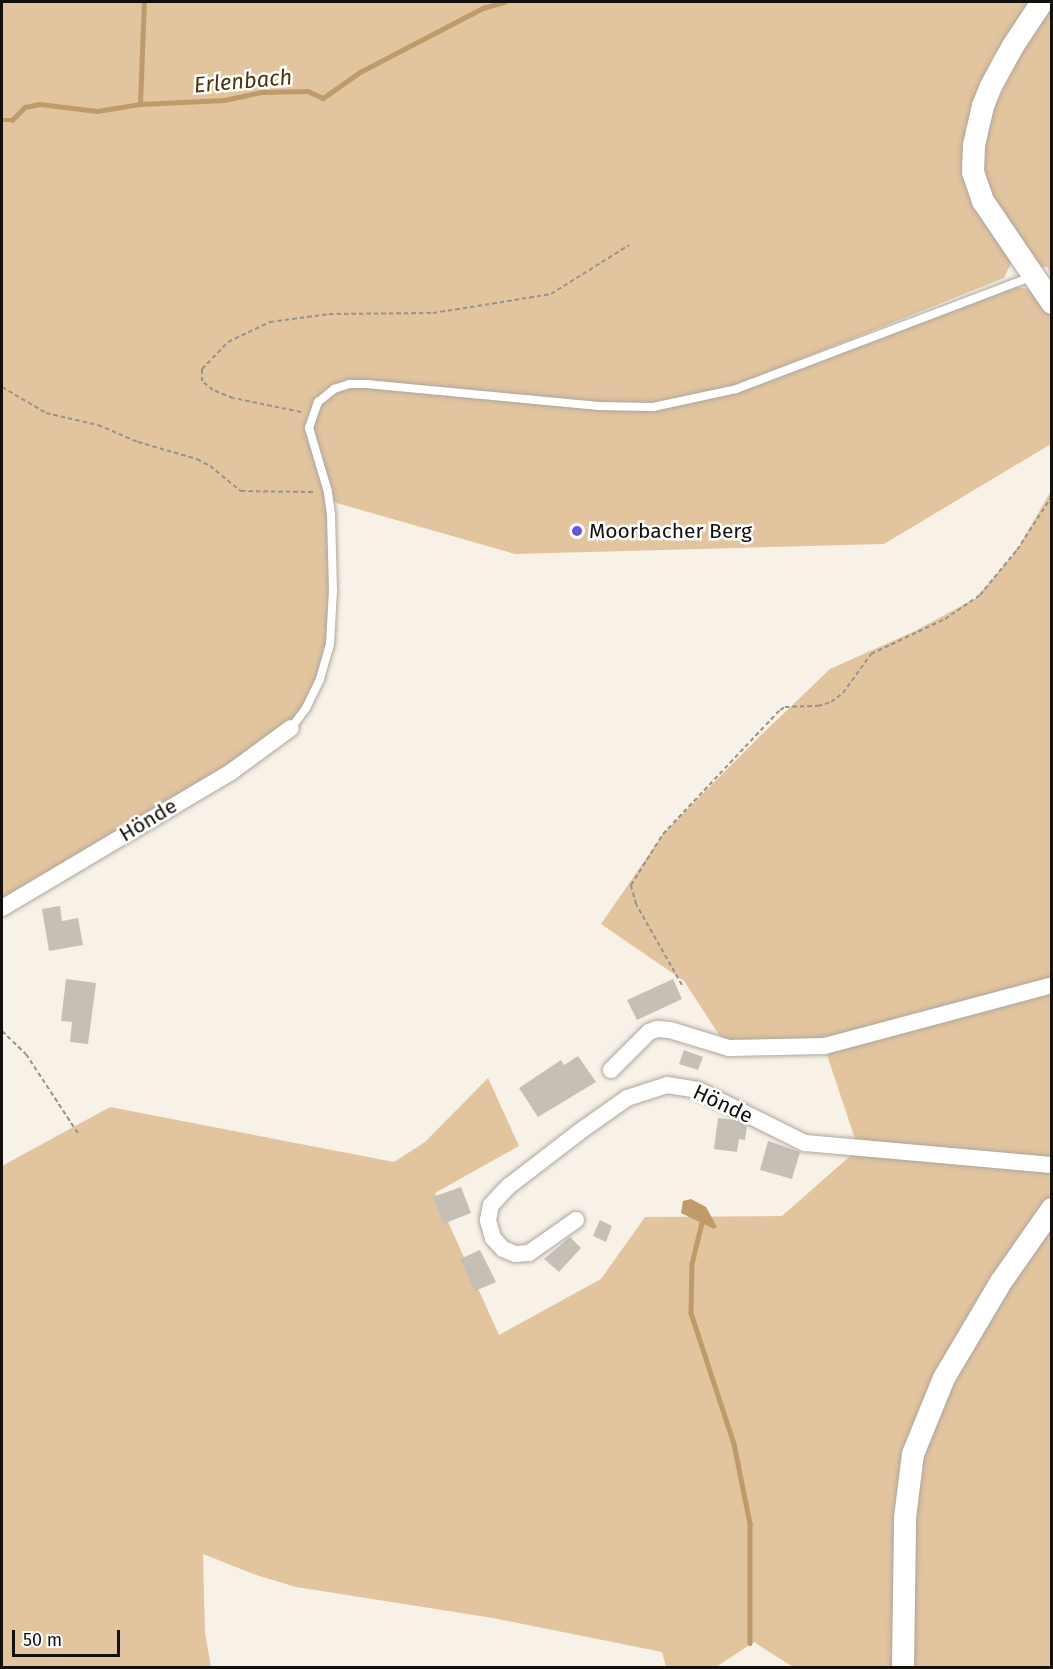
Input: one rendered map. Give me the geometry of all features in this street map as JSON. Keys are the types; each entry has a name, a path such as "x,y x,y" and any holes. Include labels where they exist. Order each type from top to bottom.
{"street":[{"path":"1042,2 1013,45 987,96 974,145 973,172 983,201 1052,303"},
{"name":"Hönde","path":"2,908 231,772 291,728"},
{"path":"611,1070 649,1032 657,1029 670,1029 729,1048 825,1046 1052,985"},
{"name":"Hönde","path":"576,1220 529,1253 515,1254 503,1249 493,1238 488,1220 491,1205 509,1186 579,1132 627,1098 667,1085 698,1090 805,1143 1052,1165"},
{"path":"903,1668 905,1518 913,1454 931,1406 950,1369 1001,1282 1052,1209"}],"lane":[{"path":"291,728 306,708 320,679 330,644 333,540 328,492 309,428 318,402 334,389 349,384 599,406 653,406 736,389 1033,276"}],"path":[{"path":"313,415 233,398 213,390 202,381 202,369 228,342 270,322 329,314 433,313 551,294 629,245"},
{"path":"2,387 46,413 71,421 98,425 138,442 196,459 210,466 241,491 328,492"},
{"path":"682,985 636,904 631,885 663,834 780,710 785,707 818,706 831,702 843,693 870,654 945,619 980,595 1017,550 1052,496"},
{"path":"2,1031 26,1054 79,1136"}],"shaded area":[{"path":"2,2 1030,2 992,58 976,103 967,145 1013,259 1004,278 726,389 728,394 778,378 1015,286 1037,291 1051,313 1051,444 884,544 515,554 326,500 330,542 328,645 319,678 304,708 289,726 243,762 2,902"},
{"path":"1051,6 1051,276 1047,267 1037,267 990,197 984,176 983,147 994,109 1011,69"},
{"path":"1051,276 1051,289 1047,281"},
{"path":"1051,491 1051,981 824,1042 725,1044 684,981 601,924 663,834 759,737 830,669 915,631 976,598 1017,550"},
{"path":"1051,989 1051,1163 857,1145 825,1049"},
{"path":"488,1078 519,1146 435,1193 499,1335 601,1279 645,1217 782,1216 857,1150 1051,1167 1052,1205 919,1427 900,1667 793,1667 754,1642 716,1667 666,1667 662,1652 493,1618 296,1587 256,1575 203,1554 205,1633 211,1667 2,1668 2,1166 110,1107 394,1162 425,1142"},
{"path":"691,1199 706,1207 717,1227 714,1229 681,1213 683,1201"},
{"path":"1051,1215 1051,1667 906,1668 907,1580 925,1430"}],"building":[{"path":"60,906 62,921 78,918 83,945 49,951 42,909"},
{"path":"66,979 96,983 88,1044 70,1042 72,1022 61,1021"},
{"path":"673,979 682,999 637,1020 627,1000"},
{"path":"684,1050 703,1057 698,1070 679,1064"},
{"path":"578,1056 596,1082 538,1117 519,1088 561,1060 564,1065"},
{"path":"718,1118 736,1120 747,1126 745,1140 739,1139 737,1152 714,1149"},
{"path":"768,1141 800,1152 792,1179 760,1170"},
{"path":"461,1187 471,1213 443,1224 433,1197"},
{"path":"600,1220 612,1226 606,1242 593,1236"},
{"path":"570,1237 581,1248 559,1272 544,1259"},
{"path":"480,1250 496,1282 475,1291 460,1259"}],"waterway":[{"path":"140,104 144,2"},
{"name":"Erlenbach","path":"2,120 12,120 25,107 40,104 97,111 140,104 224,100 263,92 308,91 323,98 360,72 483,8 504,2"},
{"path":"702,1223 692,1264 691,1313 734,1444 750,1523 750,1643"}],"place":[{"name":"Moorbacher Berg","path":"577,531"}]}
